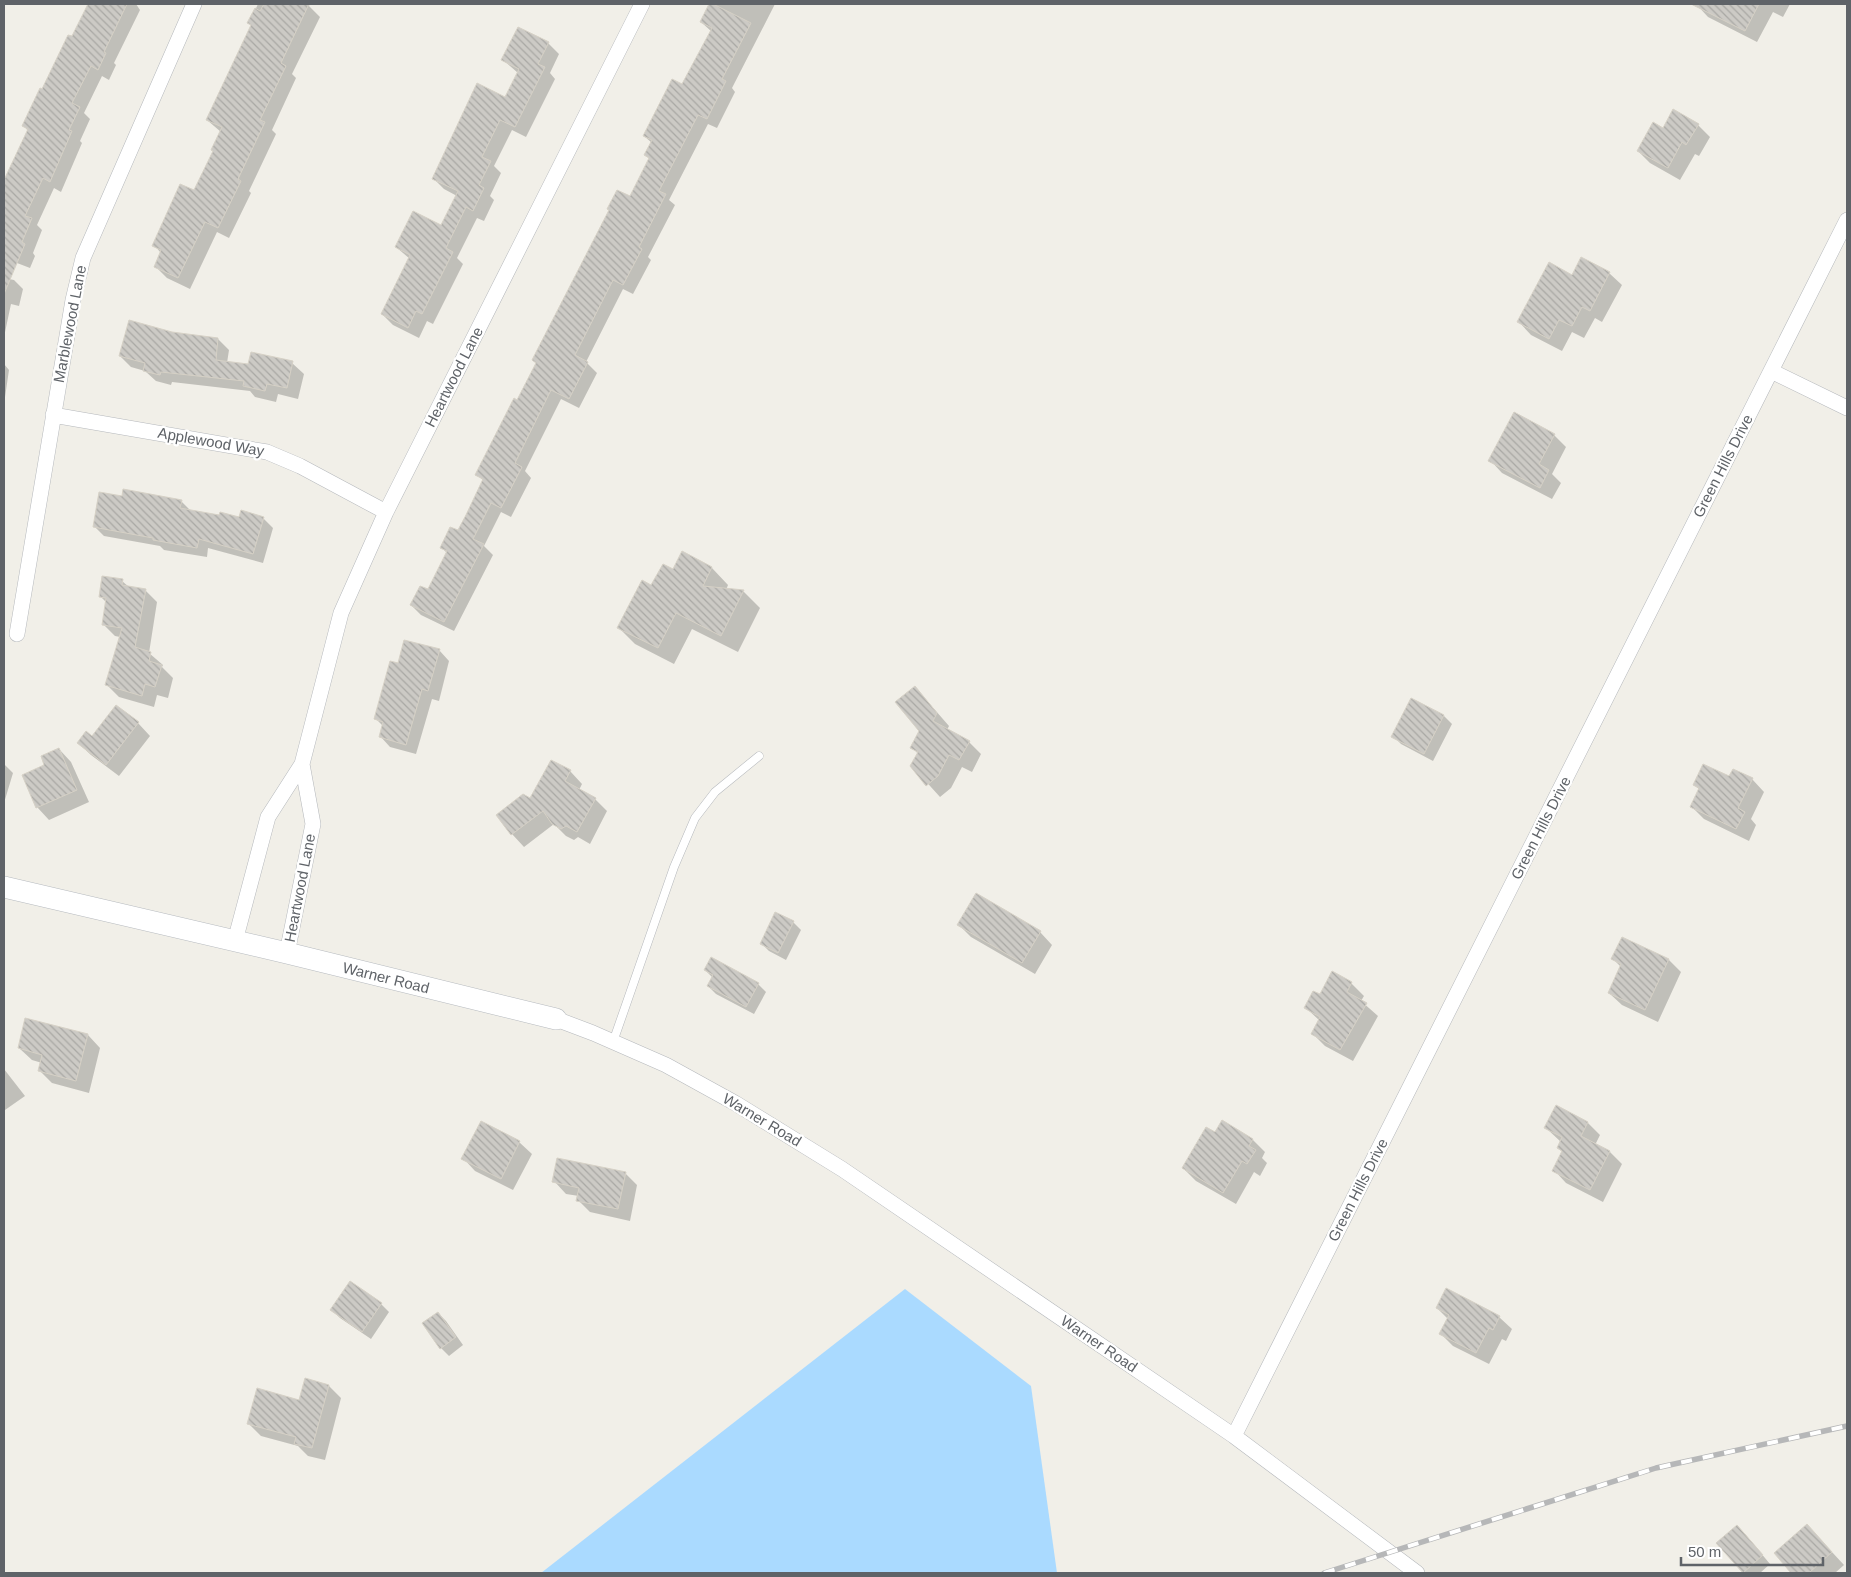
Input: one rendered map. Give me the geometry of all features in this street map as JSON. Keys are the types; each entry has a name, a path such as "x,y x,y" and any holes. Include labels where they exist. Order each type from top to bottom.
{"street":[{"name":"Marblewood Lane","path":"17,634 73,300 83,258 194,4"},
{"name":"Heartwood Lane","path":"235,941 268,817 302,764 341,613 386,512 642,4"},
{"name":"Green Hills Drive","path":"1234,1436 1847,220"},
{"path":"1771,371 1847,408"},
{"name":"Applewood Way","path":"53,415 267,452 300,466 386,512"},
{"name":"Heartwood Lane","path":"287,953 313,824 302,764"},
{"name":"Warner Road","path":"4,887 287,953 556,1019 666,1065 718,1093 842,1169 1234,1436 1417,1573"}],"lane":[{"path":"613,1042 674,867 695,818 715,792 760,756"}],"water":[{"path":"905,1289 1031,1386 1057,1573 541,1573"}],"building":[{"path":"88,4 127,4 104,52 106,53 98,70 91,66 72,103 80,107 69,130 72,131 50,182 43,178 25,216 32,218 22,242 25,244 4,294 4,180 28,129 22,126 40,88 42,89 68,35 72,36"},
{"path":"264,4 309,4 281,63 286,66 260,120 265,122 238,179 241,181 218,228 205,222 178,278 154,267 161,250 152,246 180,184 194,190 213,151 211,150 222,127 206,120 251,25 247,23 255,8 260,11"},
{"path":"709,4 713,4 751,23 722,79 726,81 707,119 698,115 659,191 666,194 639,247 642,249 623,285 613,280 575,355 588,362 569,399 551,390 515,463 522,467 501,508 491,503 473,539 484,544 444,622 410,605 420,586 428,589 447,551 440,548 450,527 458,530 466,515 483,479 475,475 514,398 517,400 536,363 532,360 609,210 607,209 617,190 630,196 649,158 644,155 652,140 643,136 672,79 682,84 712,28 700,22"},
{"path":"1691,4 1759,4 1745,31"},
{"path":"518,27 549,42 538,64 545,67 515,127 500,120 482,157 491,161 479,185 484,188 473,211 466,207 446,248 453,252 422,314 416,311 408,328 381,314 410,255 395,247 413,211 441,225 458,191 432,179 477,83 505,97 519,69 501,60"},
{"path":"1673,109 1699,124 1686,145 1682,142 1668,168 1637,151 1653,122 1663,128"},
{"path":"1581,257 1610,272 1590,311 1582,307 1572,326 1559,320 1549,339 1517,322 1549,262 1572,275"},
{"path":"129,320 172,332 218,338 216,360 248,364 251,352 293,361 287,388 267,384 265,391 243,386 244,381 161,372 160,375 143,371 145,363 119,356"},
{"path":"1514,412 1555,434 1539,464 1549,470 1540,488 1488,461"},
{"path":"123,489 182,500 180,508 219,515 220,512 239,517 241,510 264,517 253,554 199,539 197,548 93,527 99,492 122,496"},
{"path":"682,551 712,567 703,586 744,590 721,636 676,613 658,648 617,628 642,580 651,585 663,564 673,569"},
{"path":"102,576 123,579 122,585 146,589 135,647 151,652 149,661 162,665 155,687 145,684 142,696 105,685 122,628 102,625 106,598 99,597"},
{"path":"404,640 440,649 428,691 422,689 406,745 379,737 383,722 374,719 390,661 398,663"},
{"path":"915,686 937,713 933,721 970,741 959,760 949,755 938,776 926,786 910,766 918,752 910,748 919,731 895,702"},
{"path":"1411,698 1444,715 1424,754 1391,737"},
{"path":"116,705 139,722 106,765 77,743 86,731 92,736"},
{"path":"59,748 77,790 36,808 22,775 44,765 41,756"},
{"path":"551,760 571,770 565,781 596,798 577,832 566,826 561,829 552,824 543,811 511,835 496,815 523,794 530,798"},
{"path":"1703,764 1729,776 1733,769 1753,778 1738,808 1745,812 1736,829 1690,807 1699,788 1693,785"},
{"path":"976,893 1041,931 1022,963 957,925"},
{"path":"775,912 794,921 778,953 760,944"},
{"path":"1622,937 1669,959 1645,1010 1608,993 1621,964 1611,959"},
{"path":"711,957 759,983 746,1007 707,986 713,975 704,970"},
{"path":"1332,971 1352,982 1347,992 1367,1003 1340,1050 1311,1034 1320,1017 1304,1008 1313,991 1320,994"},
{"path":"25,1018 88,1034 76,1081 38,1071 42,1055 18,1048"},
{"path":"1556,1105 1588,1122 1581,1136 1610,1151 1590,1190 1552,1171 1562,1151 1557,1148 1562,1137 1544,1128"},
{"path":"1222,1120 1253,1139 1249,1146 1256,1150 1247,1164 1242,1161 1223,1193 1182,1168 1206,1127 1215,1132"},
{"path":"481,1121 520,1141 501,1179 461,1159"},
{"path":"557,1158 626,1172 618,1209 576,1201 579,1188 552,1182"},
{"path":"350,1281 382,1303 362,1332 330,1310"},
{"path":"1446,1288 1500,1316 1493,1330 1489,1328 1476,1353 1439,1334 1449,1315 1436,1308"},
{"path":"438,1312 456,1337 440,1349 422,1323"},
{"path":"305,1378 329,1385 312,1448 294,1444 296,1437 247,1424 257,1388 299,1400"},
{"path":"1807,1524 1832,1552 1809,1573 1791,1573 1774,1553"},
{"path":"1737,1525 1763,1555 1743,1573 1716,1543"}],"railway":[{"path":"1324,1573 1656,1468 1847,1426"}]}
